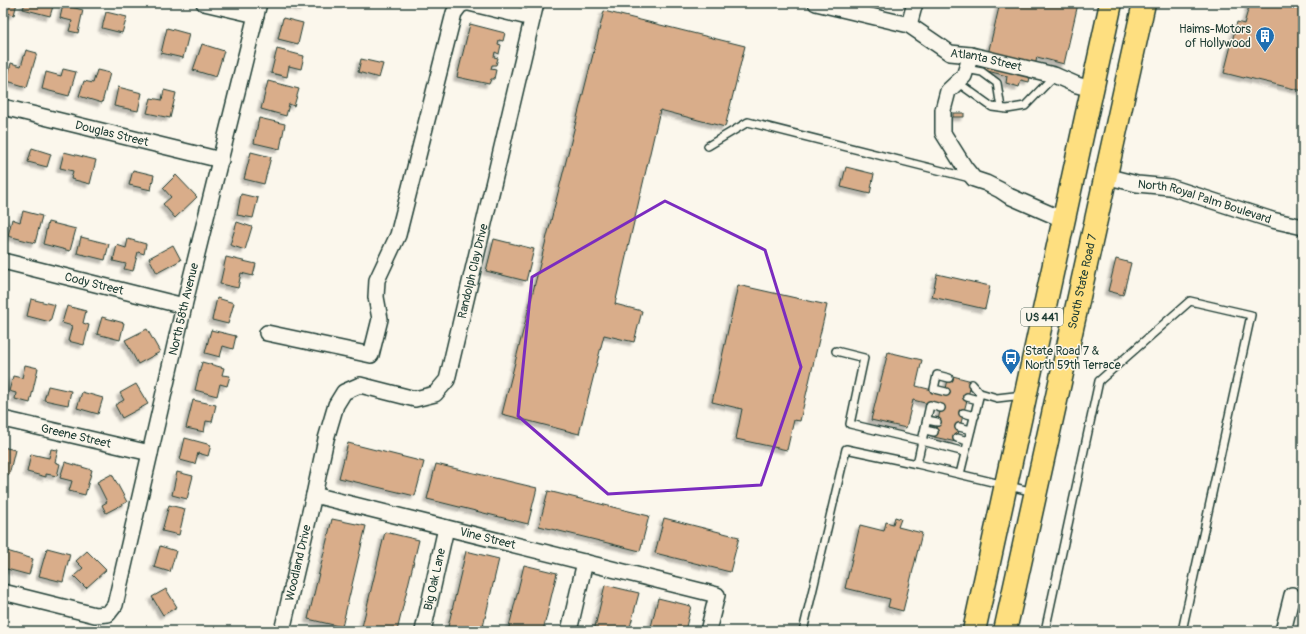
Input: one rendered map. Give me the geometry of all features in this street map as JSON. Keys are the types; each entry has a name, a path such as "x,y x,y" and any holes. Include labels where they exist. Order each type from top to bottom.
{"main road":[{"name":"US 441","path":"974,631 1024,395 1111,3"},
{"name":"South State Road 7","path":"1005,631 1144,3"}],"street":[{"path":"204,3 257,9"},
{"path":"267,333 371,355 380,319 376,297 377,280 398,235 454,13 460,5 467,3 532,18"},
{"name":"Randolph Clay Drive","path":"314,495 326,439 336,405 344,392 360,385 415,399 435,394 447,380 536,3"},
{"name":"Atlanta Street","path":"816,3 909,25 950,53 971,55 1054,75 1077,85 1092,89"},
{"path":"909,25 915,3"},
{"name":"North 58th Avenue","path":"3,592 95,615 108,614 115,605 184,306 257,9"},
{"path":"971,55 964,76 948,91 942,110 943,133 965,168 974,179 1000,190 1008,196 1064,220"},
{"name":"Douglas Street","path":"3,107 221,160"},
{"name":"North Royal Palm Boulevard","path":"1105,176 1137,184 1170,187 1272,220 1303,227"},
{"name":"Cody Street","path":"3,261 184,306"},
{"name":"Greene Street","path":"3,419 150,453"},
{"name":"Vine Street","path":"314,495 717,595 708,631"},
{"name":"Woodland Drive","path":"282,631 314,495"},
{"name":"Big Oak Lane","path":"422,631 446,528"},
{"path":"569,631 585,562"},
{"path":"1283,631 1292,595"}],"lane":[{"path":"966,69 982,72 997,83 1001,108"},
{"path":"957,82 992,107 1007,109 1025,106 1054,75"},
{"path":"708,146 748,122 974,179"},
{"path":"1045,631 1099,381 1190,301 1251,315 1182,631"},
{"path":"836,352 864,358 850,424 965,452"},
{"path":"946,392 934,389 937,375 949,378"},
{"path":"960,474 979,397 972,384"},
{"path":"967,397 997,398 1024,395"},
{"path":"917,464 930,405 940,408"},
{"path":"963,413 975,416"},
{"path":"927,420 937,422"},
{"path":"959,427 971,430"},
{"path":"925,430 934,432"},
{"path":"957,438 968,441"},
{"path":"803,631 846,449 1035,492"}],"highlighted area":[{"path":"665,201 765,250 801,367 761,485 608,494 518,416 532,277"}],"building":[{"path":"3,3 17,3 14,15 3,12"},
{"path":"25,3 54,3 50,16 23,9"},
{"path":"287,3 304,3 303,8"},
{"path":"1000,3 1078,4 1064,64 1037,57 1035,66 988,54"},
{"name":"Haims-Motors of Hollywood","path":"1250,3 1303,3 1303,46 1300,60 1303,61 1303,91 1224,73 1237,22 1244,24"},
{"path":"63,5 83,10 78,33 69,31 72,21 60,18"},
{"path":"604,11 745,46 725,127 660,110 615,304 642,311 634,342 604,335 579,434 502,414"},
{"path":"106,12 127,17 122,33 102,28"},
{"path":"283,18 303,23 298,44 278,39"},
{"path":"470,24 505,33 503,41 499,40 498,44 501,45 499,54 495,52 494,57 498,58 496,65 492,65 491,69 496,70 494,79 491,79 489,84 457,77"},
{"path":"167,28 189,34 183,58 161,53"},
{"path":"202,44 224,51 216,77 193,70"},
{"path":"277,49 304,56 301,69 289,66 287,77 271,73"},
{"path":"26,50 37,53 27,87 7,81 11,63 21,66"},
{"path":"361,59 383,64 379,78 358,72"},
{"path":"973,59 1031,73 1029,82 1021,80 1019,87 1006,83 1007,76 972,67"},
{"path":"63,69 76,72 69,96 42,89 46,72 61,76"},
{"path":"97,70 110,73 102,103 79,96 84,81 93,83"},
{"path":"268,81 299,89 294,106 289,104 286,116 261,109"},
{"path":"118,87 142,93 138,111 114,106"},
{"path":"164,90 176,93 170,118 147,113 151,98 162,100"},
{"path":"953,113 964,113 964,117 953,117"},
{"path":"259,118 285,124 280,149 254,143"},
{"path":"32,148 51,154 47,167 28,162"},
{"path":"64,152 96,160 90,184 71,179 73,171 60,168"},
{"path":"251,152 271,157 264,184 244,179"},
{"path":"846,167 874,174 870,194 841,187"},
{"path":"133,170 154,175 151,190 129,185"},
{"path":"176,175 197,197 175,218 163,204 171,197 163,188"},
{"path":"241,194 258,198 253,218 237,215"},
{"path":"23,211 42,216 35,243 8,236 12,219 20,222"},
{"path":"48,222 76,229 70,251 43,244"},
{"path":"237,222 252,227 245,250 230,245"},
{"path":"81,237 109,244 105,260 77,253"},
{"path":"128,239 146,244 144,254 138,252 133,271 124,269 126,264 113,261 117,245 126,248"},
{"path":"494,239 534,249 526,281 486,271"},
{"path":"173,245 181,260 157,273 149,258"},
{"path":"226,257 256,264 253,276 241,273 238,288 220,284"},
{"path":"1116,259 1131,263 1123,295 1108,291"},
{"path":"937,274 990,286 985,309 932,297"},
{"path":"738,285 827,305 800,421 794,420 787,450 736,439 742,409 712,402"},
{"path":"217,298 234,303 228,324 212,320"},
{"path":"31,299 55,305 50,322 27,316"},
{"path":"67,306 86,311 83,323 89,325 84,345 68,341 72,326 62,323"},
{"path":"102,317 124,323 120,340 97,334"},
{"path":"147,329 160,352 138,364 125,340"},
{"path":"211,330 236,336 233,349 223,346 220,357 205,353"},
{"path":"888,352 922,360 916,386 945,393 949,375 972,381 956,442 934,437 941,407 913,400 906,428 871,420"},
{"path":"202,362 224,368 222,375 230,376 227,386 220,384 217,396 195,390"},
{"path":"25,365 38,368 30,403 15,399 16,393 9,391 13,376 22,378"},
{"path":"136,384 148,404 122,418 115,405 124,400 120,393"},
{"path":"48,386 71,391 68,405 44,400"},
{"path":"82,392 103,398 98,414 77,408"},
{"path":"193,400 216,405 212,422 206,421 204,432 186,428"},
{"path":"185,438 211,445 208,456 198,453 195,464 180,460"},
{"path":"348,443 424,462 415,496 339,478"},
{"path":"3,447 15,450 9,475 3,474"},
{"path":"51,449 58,450 55,462 60,464 57,476 46,474 46,477 27,472 31,454 49,458"},
{"path":"65,462 92,470 85,495 69,491 72,481 60,478"},
{"path":"436,464 537,488 528,524 427,499"},
{"path":"177,472 193,476 187,499 172,495"},
{"path":"112,474 127,502 106,513 102,505 107,502 97,482"},
{"path":"548,491 649,516 640,551 539,526"},
{"path":"169,505 185,509 179,535 162,531"},
{"path":"895,517 901,519 898,527 922,533 903,611 888,607 890,599 845,588 860,525 884,531 886,522 893,524"},
{"path":"664,518 739,537 730,572 655,553"},
{"path":"332,519 366,526 342,627 308,619"},
{"path":"385,532 419,540 397,631 361,631"},
{"path":"160,546 176,551 170,572 154,567"},
{"path":"47,548 70,554 63,582 39,576"},
{"path":"7,551 33,559 29,575 3,568"},
{"path":"87,551 106,570 86,588 74,576 83,568 76,561"},
{"path":"466,551 499,559 482,631 447,631"},
{"path":"524,565 557,573 543,631 508,631"},
{"path":"605,585 639,593 629,631 594,631"},
{"path":"166,589 177,607 163,615 152,597"},
{"path":"658,598 691,606 685,631 650,631"}],"place":[{"name":"Haims-Motors of Hollywood","path":"1265,53"},
{"name":"State Road 7 & North 59th Terrace","path":"1011,375"}]}
